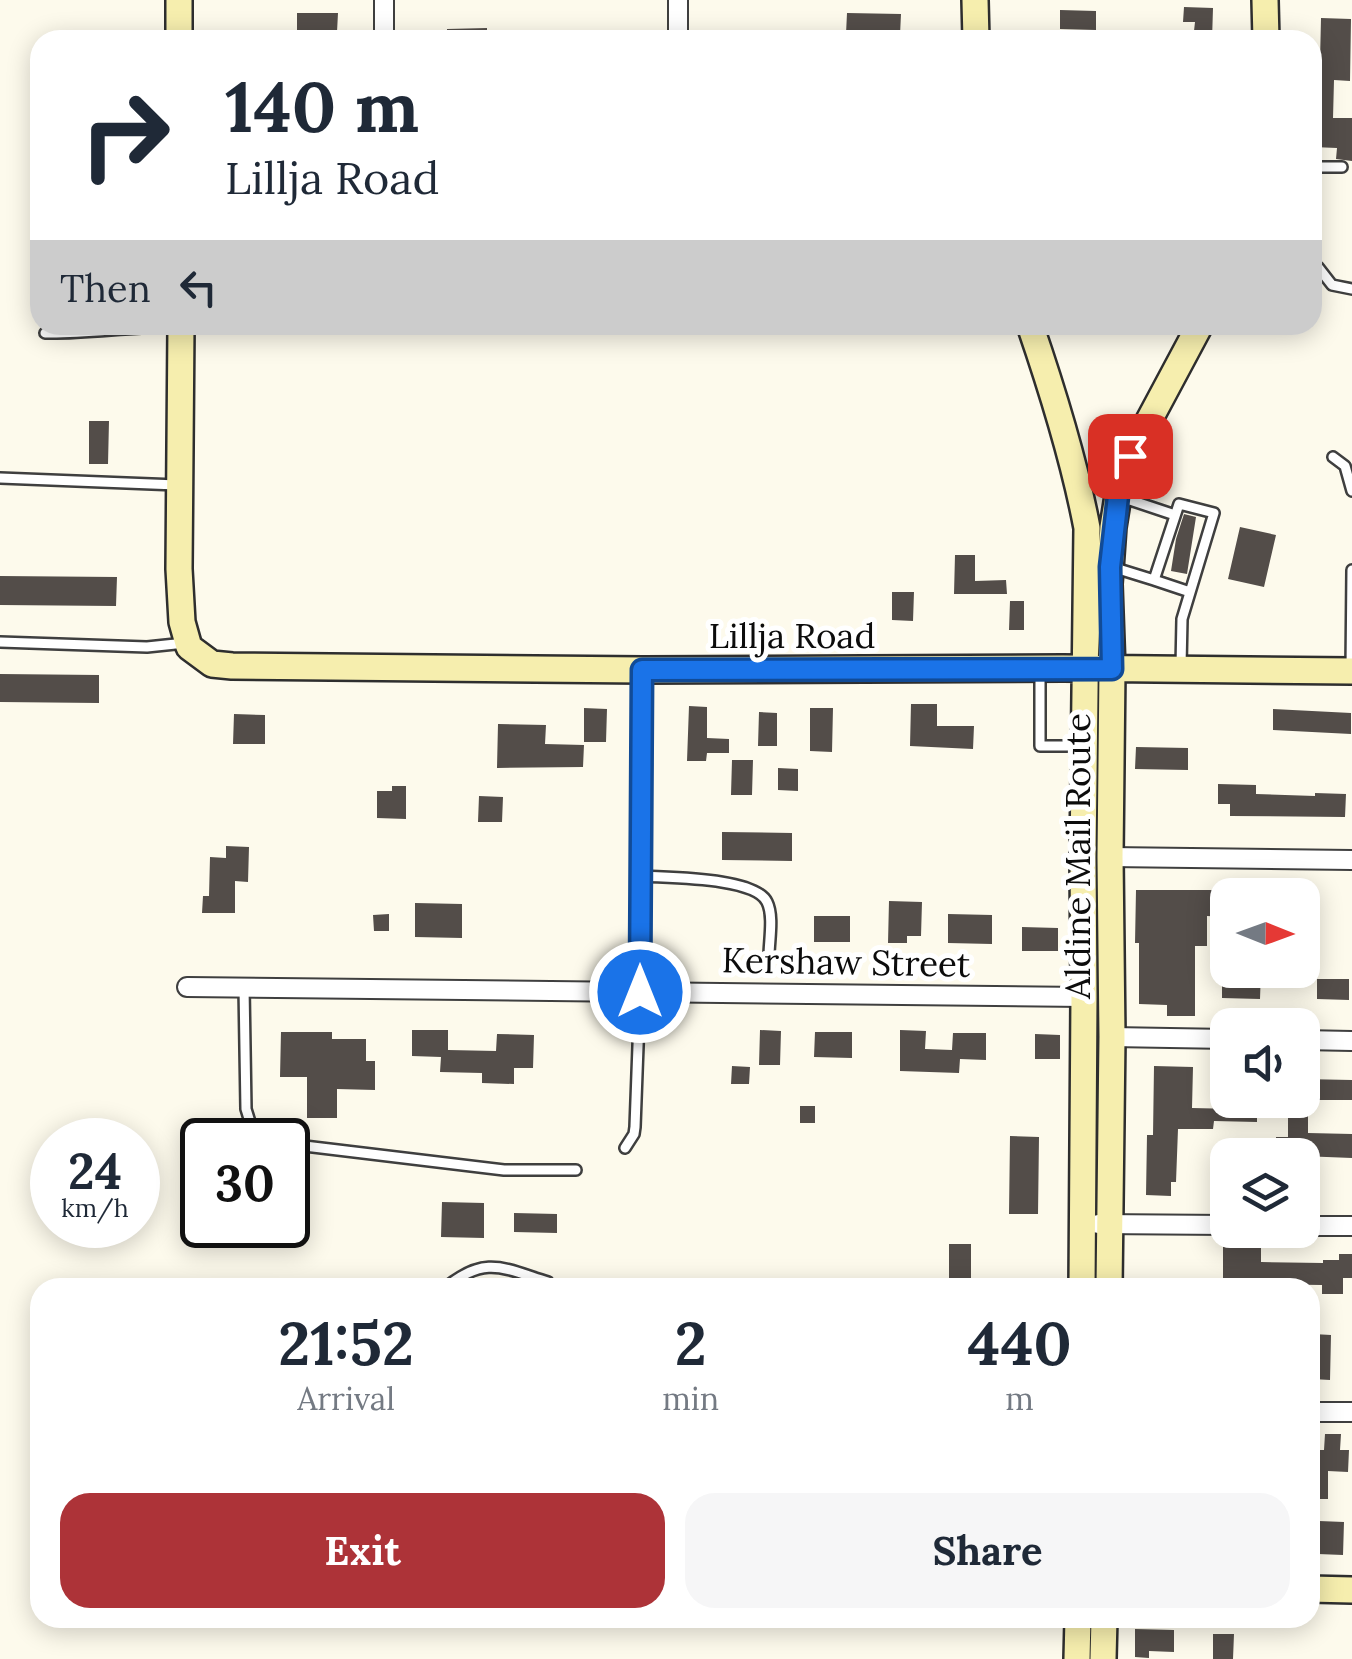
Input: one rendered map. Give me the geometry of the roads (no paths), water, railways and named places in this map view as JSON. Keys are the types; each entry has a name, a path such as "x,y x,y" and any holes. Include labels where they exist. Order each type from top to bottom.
{"main road":[{"path":"179,0 179,30"},
{"path":"975,0 976,30"},
{"path":"1266,0 1266,30"},
{"path":"181,335 180,587 188,643"},
{"path":"1033,335 1077,476 1098,567"},
{"name":"Aldine Mail Route","path":"1082,1278 1085,669 1098,567 1130,456 1195,335"},
{"name":"Aldine Mail Route","path":"1098,567 1112,669 1109,1278"},
{"name":"Lillja Road","path":"188,643 212,664 232,666 1352,671"},
{"path":"1320,1590 1352,1590"},
{"path":"1077,1659 1078,1628"},
{"path":"1103,1659 1104,1628"}],"street":[{"path":"384,0 384,30"},
{"path":"678,0 678,30"},
{"path":"640,992 642,670"},
{"path":"1110,856 1352,860"},
{"name":"Kershaw Street","path":"187,986 1084,997"},
{"path":"1112,1037 1210,1039"},
{"path":"1320,1040 1352,1041"},
{"path":"1082,1226 1210,1225"},
{"path":"1320,1226 1352,1226"},
{"path":"1320,1412 1352,1412"}],"lane":[{"path":"1322,167 1342,167"},
{"path":"1322,272 1332,284 1352,290"},
{"path":"1333,457 1345,466 1352,491"},
{"path":"0,478 180,486"},
{"path":"1118,496 1175,516"},
{"path":"1154,580 1179,504 1214,514 1182,619 1181,669"},
{"path":"1098,567 1190,592"},
{"path":"1352,570 1352,671"},
{"path":"0,642 146,646 188,643"},
{"path":"1040,669 1040,746 1084,746"},
{"path":"641,876 753,888 770,907 769,956"},
{"path":"244,987 249,1118"},
{"path":"625,1148 635,1127 640,992"},
{"path":"310,1147 504,1170 576,1170"},
{"path":"458,1278 469,1270 494,1266 534,1278"}]}
